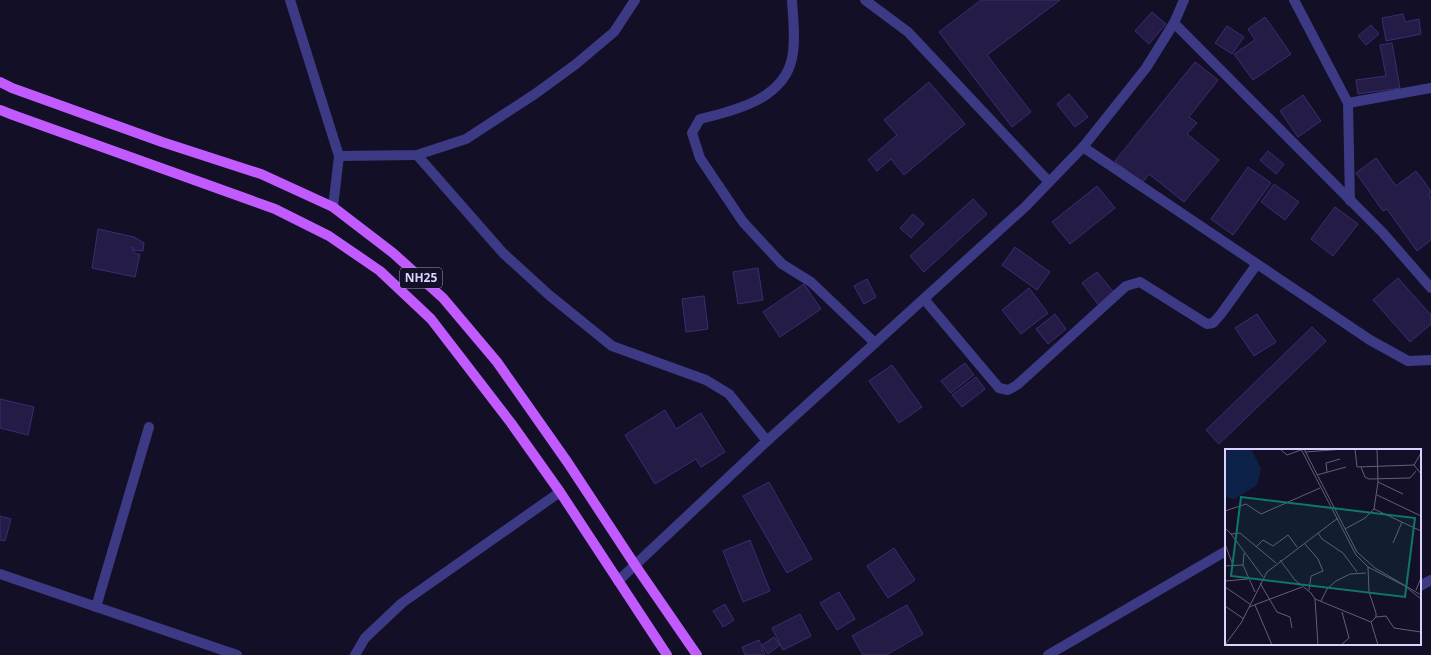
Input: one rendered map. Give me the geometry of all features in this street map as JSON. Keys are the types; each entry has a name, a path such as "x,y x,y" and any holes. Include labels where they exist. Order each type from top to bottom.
{"main road":[{"name":"NH25","path":"0,82 162,142 261,174 333,207 392,253 448,304 497,362 568,463 635,565 697,655"},
{"name":"NH25","path":"0,110 275,209 329,236 380,272 431,319 511,423 560,492 667,655"}],"street":[{"path":"290,0 339,156 333,207"},
{"path":"339,156 417,155 466,139 535,94 576,64 614,32 635,0"},
{"path":"792,0 794,28 792,58 786,76 772,90 753,103 725,113 700,119 692,134 700,158 744,222 782,264 811,282 875,343"},
{"path":"865,0 908,32 1049,182"},
{"path":"618,581 767,441 1025,207 1082,147 1146,68 1174,23 1184,0"},
{"path":"1294,0 1348,104 1350,201"},
{"path":"1174,23 1382,233 1431,288"},
{"path":"1348,104 1430,90"},
{"path":"1082,147 1370,340 1408,361 1431,360"},
{"path":"417,155 503,253 549,295 612,346 706,380 729,394 767,441"},
{"path":"924,299 999,388 1008,390 1018,385 1126,286 1140,282 1207,324 1213,323 1221,314 1258,264"},
{"path":"96,607 149,427"},
{"path":"355,655 365,638 402,603 560,492"},
{"path":"1048,655 1225,553"},
{"path":"0,574 237,655"},
{"path":"1421,585 1431,580"}],"building":[{"path":"981,0 1060,0 987,55 1031,112 1012,127 939,32"},
{"path":"1152,12 1166,24 1149,44 1135,31"},
{"path":"1403,14 1405,22 1419,19 1421,34 1386,41 1382,18"},
{"path":"1265,17 1291,54 1253,80 1234,54 1255,40 1248,29"},
{"path":"1371,25 1379,34 1366,45 1358,36"},
{"path":"1227,26 1244,37 1232,54 1215,43"},
{"path":"1392,43 1400,88 1358,94 1356,80 1386,76 1380,45"},
{"path":"1195,62 1218,80 1189,117 1197,123 1187,134 1219,160 1184,202 1149,174 1142,183 1115,161"},
{"path":"929,82 965,124 904,175 891,159 877,171 868,160 897,135 884,120"},
{"path":"1069,94 1088,117 1075,127 1057,104"},
{"path":"1303,95 1321,121 1298,137 1280,111"},
{"path":"1268,151 1284,164 1276,174 1260,160"},
{"path":"1376,158 1396,186 1416,171 1431,191 1429,195 1431,198 1431,240 1417,251 1387,209 1383,211 1356,173"},
{"path":"1248,167 1271,183 1233,235 1211,219"},
{"path":"1274,184 1299,202 1285,220 1261,202"},
{"path":"1097,186 1115,208 1070,244 1052,222"},
{"path":"973,199 987,214 924,272 910,256"},
{"path":"1335,207 1358,224 1333,256 1311,239"},
{"path":"913,214 924,224 911,238 900,228"},
{"path":"98,229 134,237 144,243 143,251 134,250 133,247 131,248 136,254 140,254 135,277 92,268"},
{"path":"1015,247 1050,272 1037,290 1002,265"},
{"path":"758,268 763,300 738,304 733,272"},
{"path":"1097,272 1116,295 1100,307 1082,283"},
{"path":"1398,278 1431,315 1431,324 1410,342 1373,300"},
{"path":"867,279 876,297 864,304 854,286"},
{"path":"804,284 821,309 780,337 763,312"},
{"path":"1029,288 1048,313 1021,334 1002,310"},
{"path":"704,296 708,329 686,332 682,299"},
{"path":"1055,314 1066,329 1048,344 1036,329"},
{"path":"1257,314 1276,342 1254,356 1235,328"},
{"path":"1312,327 1326,341 1219,444 1206,430"},
{"path":"965,363 974,375 951,393 941,381"},
{"path":"892,365 922,407 899,423 869,381"},
{"path":"976,377 985,389 962,407 952,395"},
{"path":"0,399 34,407 28,435 0,428"},
{"path":"665,410 676,429 701,413 725,452 701,467 696,459 655,484 625,435"},
{"path":"769,482 812,559 787,573 743,496"},
{"path":"0,516 11,519 5,541 0,540"},
{"path":"750,540 770,591 743,602 723,551"},
{"path":"894,548 915,580 888,598 867,566"},
{"path":"839,592 855,619 837,630 820,603"},
{"path":"725,604 734,620 723,627 713,611"},
{"path":"907,605 923,634 886,655 863,655 852,636"},
{"path":"800,614 811,636 783,650 772,628"},
{"path":"774,637 780,645 768,654 762,645"},
{"path":"759,640 765,655 745,655 742,647"}]}
